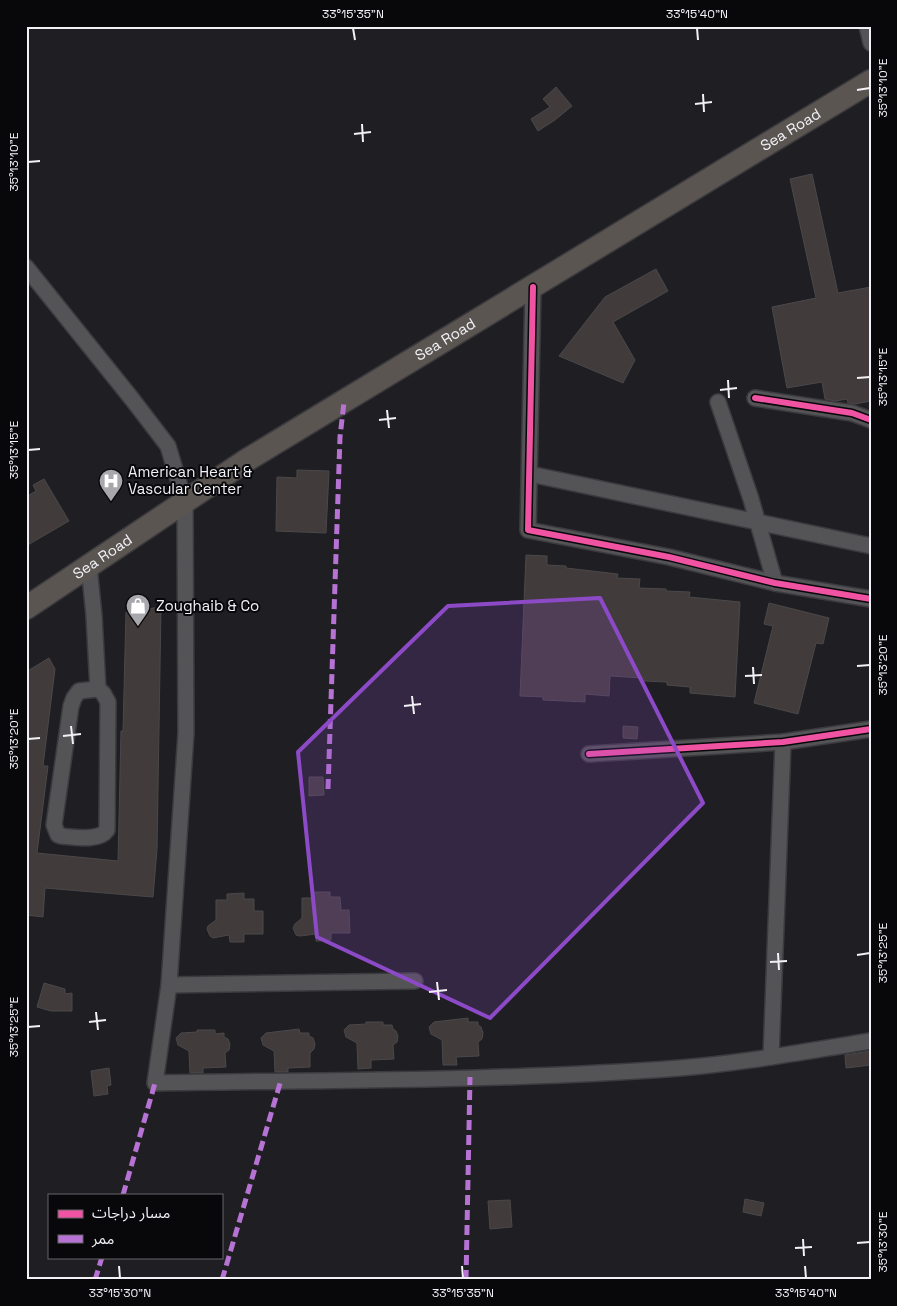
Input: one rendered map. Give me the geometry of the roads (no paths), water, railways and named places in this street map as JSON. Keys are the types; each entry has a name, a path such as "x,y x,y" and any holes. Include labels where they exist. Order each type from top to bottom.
{"highway":[{"name":"Sea Road","path":"26,608 247,460 871,81"}],"street":[{"path":"868,26 871,43"},
{"path":"26,267 168,446 185,503 186,733 169,985 155,1083 519,1076 681,1068 771,1057 871,1041"},
{"path":"533,287 528,530 669,557 775,583 871,599"},
{"path":"754,398 852,412 871,420"},
{"path":"718,402 775,583"},
{"path":"530,474 871,546"},
{"path":"89,566 98,689 103,693 108,702 107,830 105,834 97,837 61,836 58,835 54,825 71,706 79,691 98,689"},
{"path":"589,754 783,742 871,729"},
{"path":"771,1057 783,742"},
{"path":"169,985 415,981"}],"place":[{"name":"American Heart & Vascular Center","path":"111,502"},
{"name":"Zoughaib & Co","path":"138,627"}]}
